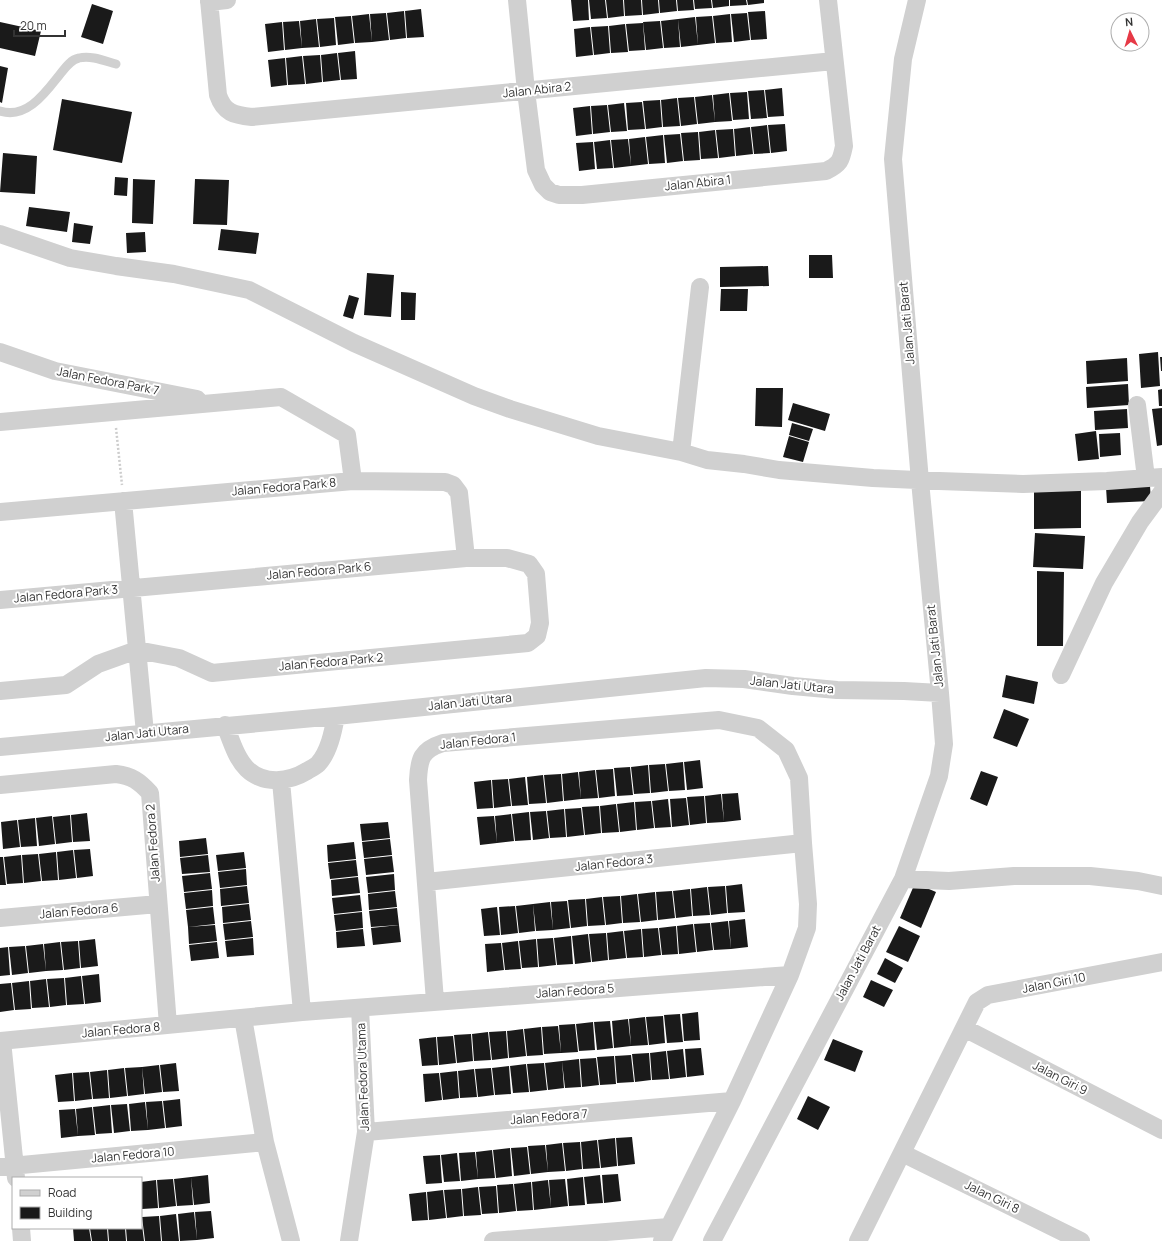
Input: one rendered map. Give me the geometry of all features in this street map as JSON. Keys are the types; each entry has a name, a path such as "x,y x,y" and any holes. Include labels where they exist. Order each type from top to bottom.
{"street":[{"path":"209,1 227,0"},
{"path":"517,0 526,91"},
{"path":"828,0 834,61"},
{"name":"Jalan Jati Barat","path":"712,1241 903,879 939,776 944,744 893,159 903,59 917,0"},
{"name":"Jalan Abira 2","path":"209,1 218,95 221,102 229,112 240,116 252,117 834,61"},
{"name":"Jalan Abira 1","path":"526,91 536,170 543,185 550,192 559,195 582,195 826,171 836,166 841,158 844,146 834,61"},
{"path":"0,234 70,258 174,274 248,290 354,343 510,409 598,436 681,452 707,460 779,470 920,480 1023,484 1074,483 1154,477 1137,405"},
{"path":"681,452 700,287"},
{"name":"Jalan Fedora Park 7","path":"0,352 55,370 219,403"},
{"name":"Jalan Fedora Park 7","path":"0,422 281,398 347,435 352,481"},
{"name":"Jalan Fedora Park 8","path":"0,512 352,481 445,482 453,485 460,493 466,558"},
{"path":"1062,675 1104,583 1140,522 1162,492"},
{"path":"123,501 145,733"},
{"name":"Jalan Fedora Park 6","path":"131,589 466,558 507,558 529,564 536,574 540,623 537,636 528,643"},
{"name":"Jalan Fedora Park 3","path":"0,600 131,589"},
{"name":"Jalan Fedora Park 2","path":"137,650 179,658 212,673 528,643"},
{"path":"0,691 66,685 98,664 137,650"},
{"name":"Jalan Jati Utara","path":"0,747 225,725 336,716 706,678 744,679 837,690 940,693"},
{"path":"225,725 240,760 248,770 261,778 281,781 297,777 317,765 325,753 332,737 336,716"},
{"name":"Jalan Fedora 1","path":"435,1001 418,772 422,756 433,747 443,743 719,720 758,728 786,750 799,778 802,843"},
{"name":"Jalan Fedora 2","path":"0,785 116,774 128,775 142,784 150,793 168,1025"},
{"path":"281,781 302,1012"},
{"path":"493,1241 665,1234 732,1101 790,975 807,928 808,904 802,843"},
{"name":"Jalan Fedora 3","path":"426,882 802,843"},
{"path":"903,879 949,881 1014,876 1090,876 1138,881 1162,886"},
{"name":"Jalan Fedora 6","path":"0,918 158,904"},
{"name":"Jalan Giri 10","path":"858,1241 977,1002 988,995 1162,962"},
{"name":"Jalan Fedora 5","path":"302,1012 790,975"},
{"name":"Jalan Fedora Utama","path":"349,1241 366,1132 360,1008"},
{"name":"Jalan Fedora 8","path":"1,1041 302,1012"},
{"path":"243,1018 265,1142 291,1241"},
{"name":"Jalan Giri 9","path":"964,1028 1160,1125"},
{"path":"1,1041 10,1170"},
{"name":"Jalan Fedora 7","path":"366,1132 732,1101"},
{"name":"Jalan Fedora 10","path":"10,1170 265,1142"},
{"name":"Jalan Giri 8","path":"902,1153 1081,1241"},
{"path":"21,1229 22,1241"}],"lane":[{"path":"0,111 15,113 36,102 65,68 73,60 80,57 93,58 116,64"}],"path":[{"path":"115,412 123,501"}],"building":[{"path":"571,0 588,0 589,20 573,21"},
{"path":"589,0 605,0 607,18 591,19"},
{"path":"606,0 623,0 624,16 608,18"},
{"path":"624,0 641,0 642,15 625,16"},
{"path":"642,0 658,0 659,13 643,15"},
{"path":"659,0 676,0 677,11 660,13"},
{"path":"677,0 693,0 694,10 678,11"},
{"path":"694,0 711,0 712,8 695,9"},
{"path":"712,0 729,0 729,6 713,8"},
{"path":"730,0 746,0 747,5 730,6"},
{"path":"747,0 764,0 764,3 748,5"},
{"path":"92,4 113,11 103,44 81,37"},
{"path":"421,9 424,37 407,38 405,11"},
{"path":"404,11 406,38 390,40 387,13"},
{"path":"765,11 767,39 751,40 748,12"},
{"path":"386,13 389,40 372,42 370,14"},
{"path":"747,13 750,40 734,42 731,14"},
{"path":"369,14 372,42 355,43 352,16"},
{"path":"730,14 732,42 716,43 713,16"},
{"path":"351,16 354,43 338,45 335,17"},
{"path":"712,16 715,43 698,45 696,17"},
{"path":"695,17 698,45 681,47 678,19"},
{"path":"334,18 336,45 320,47 317,19"},
{"path":"316,19 319,47 302,48 300,21"},
{"path":"678,19 680,47 664,48 661,21"},
{"path":"299,21 302,48 285,50 283,22"},
{"path":"660,21 663,48 646,50 643,22"},
{"path":"0,22 41,31 35,56 0,48"},
{"path":"282,22 284,50 268,52 265,24"},
{"path":"643,23 645,50 629,51 626,24"},
{"path":"625,24 628,52 611,53 609,26"},
{"path":"608,26 610,53 594,55 591,27"},
{"path":"590,27 593,55 576,57 574,29"},
{"path":"355,51 357,79 341,80 338,53"},
{"path":"337,53 340,80 323,82 321,55"},
{"path":"320,55 322,82 306,84 303,56"},
{"path":"302,56 305,84 288,85 286,58"},
{"path":"285,58 287,85 271,87 268,60"},
{"path":"0,66 8,68 2,103 0,102"},
{"path":"782,88 784,116 768,117 765,90"},
{"path":"764,90 767,118 751,119 748,91"},
{"path":"747,92 749,119 733,120 730,93"},
{"path":"729,93 732,121 715,122 713,95"},
{"path":"712,95 715,122 698,124 695,97"},
{"path":"694,97 697,124 681,126 678,98"},
{"path":"677,98 680,126 663,127 661,100"},
{"path":"62,99 132,112 122,163 53,150"},
{"path":"660,100 662,127 646,129 643,101"},
{"path":"642,102 645,129 628,130 626,103"},
{"path":"624,103 627,131 611,132 608,105"},
{"path":"607,105 610,132 593,134 591,106"},
{"path":"590,106 592,134 576,136 573,108"},
{"path":"785,124 787,151 771,153 768,125"},
{"path":"767,125 770,153 754,154 751,127"},
{"path":"750,127 753,154 736,156 734,129"},
{"path":"733,129 735,156 719,158 716,130"},
{"path":"715,130 718,158 701,159 699,132"},
{"path":"698,132 700,160 684,161 681,133"},
{"path":"680,134 683,161 667,163 664,135"},
{"path":"663,135 665,163 649,164 646,137"},
{"path":"645,137 648,164 631,166 629,139"},
{"path":"628,139 631,166 614,168 611,140"},
{"path":"610,140 613,168 597,169 594,142"},
{"path":"593,142 595,169 579,171 576,143"},
{"path":"3,153 37,156 35,194 0,192"},
{"path":"115,177 128,178 127,196 114,195"},
{"path":"133,179 155,180 153,224 132,223"},
{"path":"195,179 229,180 227,225 193,224"},
{"path":"29,207 70,212 67,232 26,226"},
{"path":"74,223 93,226 90,244 72,242"},
{"path":"221,229 259,233 256,254 218,250"},
{"path":"145,232 146,252 127,253 126,233"},
{"path":"809,255 832,255 833,278 809,278"},
{"path":"768,266 769,286 720,287 720,267"},
{"path":"367,273 394,275 391,317 364,315"},
{"path":"721,289 748,289 747,311 720,311"},
{"path":"401,292 416,293 415,320 401,320"},
{"path":"349,295 359,298 353,319 343,316"},
{"path":"1158,352 1160,386 1141,388 1139,354"},
{"path":"1160,357 1162,357 1162,371 1161,371"},
{"path":"1127,358 1128,381 1087,384 1086,361"},
{"path":"1128,384 1129,405 1087,408 1086,387"},
{"path":"756,388 783,388 782,427 755,426"},
{"path":"1162,389 1162,406 1159,406 1158,390"},
{"path":"793,403 830,414 825,431 788,420"},
{"path":"1162,408 1162,445 1157,446 1152,409"},
{"path":"1127,409 1128,428 1095,430 1094,411"},
{"path":"792,423 813,429 809,441 789,435"},
{"path":"1096,431 1099,459 1078,461 1075,434"},
{"path":"1120,433 1121,455 1100,457 1099,434"},
{"path":"789,436 809,442 803,462 783,457"},
{"path":"1150,486 1151,501 1107,503 1106,487"},
{"path":"1081,488 1081,528 1034,529 1034,489"},
{"path":"1035,533 1085,536 1083,569 1033,567"},
{"path":"1037,571 1064,572 1063,646 1037,646"},
{"path":"1006,675 1038,682 1034,704 1002,697"},
{"path":"1004,709 1029,719 1017,747 993,738"},
{"path":"700,760 703,788 687,790 684,762"},
{"path":"683,762 685,790 669,791 666,764"},
{"path":"665,764 668,791 651,793 649,765"},
{"path":"648,765 650,793 634,794 631,767"},
{"path":"630,767 633,795 617,796 614,768"},
{"path":"613,769 615,796 599,798 596,770"},
{"path":"595,770 598,798 581,799 579,772"},
{"path":"981,771 998,777 987,806 970,799"},
{"path":"578,772 581,799 564,801 562,774"},
{"path":"561,774 563,801 547,803 544,775"},
{"path":"543,775 546,803 529,804 527,777"},
{"path":"525,777 528,805 512,806 509,779"},
{"path":"508,779 511,806 494,808 492,780"},
{"path":"491,780 493,808 477,809 474,782"},
{"path":"738,793 741,820 724,822 722,794"},
{"path":"721,794 724,822 707,823 705,796"},
{"path":"704,796 706,823 690,825 687,797"},
{"path":"686,798 689,825 672,827 670,799"},
{"path":"668,799 671,827 655,828 652,801"},
{"path":"651,801 654,828 637,830 635,802"},
{"path":"634,802 636,830 620,832 617,804"},
{"path":"616,804 619,832 602,833 600,806"},
{"path":"599,806 601,833 585,835 582,807"},
{"path":"581,808 584,835 567,837 565,809"},
{"path":"564,809 566,837 550,838 547,811"},
{"path":"546,811 549,838 533,840 530,812"},
{"path":"529,812 531,840 515,841 512,814"},
{"path":"87,813 90,841 73,842 71,815"},
{"path":"511,814 514,841 497,843 495,816"},
{"path":"70,815 72,842 56,844 53,817"},
{"path":"52,816 55,844 39,846 36,818"},
{"path":"494,816 497,843 480,845 477,817"},
{"path":"35,818 37,846 21,847 18,820"},
{"path":"17,820 20,847 3,849 1,822"},
{"path":"388,822 390,838 362,841 360,824"},
{"path":"206,838 208,854 180,857 179,841"},
{"path":"390,839 392,855 364,858 362,842"},
{"path":"354,842 356,859 328,862 327,845"},
{"path":"90,849 93,876 77,878 74,850"},
{"path":"73,850 76,878 59,880 57,852"},
{"path":"56,852 58,880 42,881 39,854"},
{"path":"244,852 246,868 218,871 216,855"},
{"path":"38,854 41,881 24,883 22,855"},
{"path":"21,855 23,883 7,884 4,857"},
{"path":"208,855 210,872 182,874 180,858"},
{"path":"392,856 394,872 366,875 364,859"},
{"path":"0,857 3,857 6,885 0,885"},
{"path":"356,860 358,876 330,879 328,863"},
{"path":"246,869 247,885 220,888 218,872"},
{"path":"210,873 212,889 184,892 182,876"},
{"path":"394,874 395,890 368,893 366,877"},
{"path":"358,877 360,893 332,896 331,880"},
{"path":"915,883 936,892 921,928 900,918"},
{"path":"742,884 745,912 728,913 726,886"},
{"path":"247,886 249,903 221,906 220,889"},
{"path":"725,886 727,913 711,915 708,887"},
{"path":"707,887 710,915 693,916 691,889"},
{"path":"690,889 692,916 676,918 673,891"},
{"path":"212,890 213,906 186,909 184,893"},
{"path":"395,891 397,907 369,910 368,894"},
{"path":"672,891 675,918 658,920 656,892"},
{"path":"655,892 657,920 641,922 638,894"},
{"path":"637,894 640,922 623,923 621,896"},
{"path":"360,895 362,911 334,914 332,898"},
{"path":"620,896 622,923 606,925 603,897"},
{"path":"602,897 605,925 588,926 586,899"},
{"path":"585,899 587,926 571,928 568,900"},
{"path":"567,901 570,928 553,930 551,902"},
{"path":"550,902 553,930 536,931 533,904"},
{"path":"249,904 251,920 223,923 222,907"},
{"path":"533,904 535,931 519,933 516,906"},
{"path":"515,906 518,933 501,935 499,907"},
{"path":"213,907 215,924 188,927 186,910"},
{"path":"497,907 500,935 484,936 481,909"},
{"path":"397,908 399,925 371,927 369,911"},
{"path":"362,912 363,928 336,931 334,915"},
{"path":"745,919 748,947 731,949 729,921"},
{"path":"251,921 253,937 225,940 223,924"},
{"path":"728,921 731,949 714,950 711,923"},
{"path":"710,923 713,950 697,952 694,924"},
{"path":"693,924 696,952 679,954 677,926"},
{"path":"215,925 217,941 189,944 188,927"},
{"path":"399,925 401,942 373,945 371,928"},
{"path":"676,926 678,954 662,955 659,928"},
{"path":"899,926 920,936 908,962 886,952"},
{"path":"658,928 661,955 644,957 642,929"},
{"path":"363,929 365,946 337,948 336,932"},
{"path":"641,929 643,957 627,958 624,931"},
{"path":"623,931 626,958 609,960 607,933"},
{"path":"606,933 608,960 592,962 589,934"},
{"path":"588,934 591,962 575,964 572,936"},
{"path":"571,936 573,964 557,965 554,938"},
{"path":"253,938 254,955 227,957 225,941"},
{"path":"553,938 556,965 539,967 537,939"},
{"path":"95,939 98,966 81,968 79,941"},
{"path":"536,939 538,967 522,968 519,941"},
{"path":"78,941 80,968 64,970 61,942"},
{"path":"518,941 521,969 505,970 502,943"},
{"path":"60,942 63,970 46,971 44,944"},
{"path":"217,942 219,958 191,961 189,945"},
{"path":"501,943 504,970 487,972 485,944"},
{"path":"43,944 46,971 29,973 26,946"},
{"path":"25,946 28,973 12,975 9,947"},
{"path":"8,947 10,975 0,976 0,948"},
{"path":"885,958 903,968 895,983 877,974"},
{"path":"99,974 101,1002 85,1004 82,976"},
{"path":"81,976 84,1004 67,1005 65,978"},
{"path":"64,978 66,1005 50,1007 47,979"},
{"path":"46,979 49,1007 32,1008 30,981"},
{"path":"871,980 893,990 884,1007 863,997"},
{"path":"29,981 31,1009 15,1010 12,983"},
{"path":"11,983 14,1010 0,1012 0,984"},
{"path":"698,1012 700,1040 684,1041 682,1014"},
{"path":"680,1014 683,1042 667,1043 664,1015"},
{"path":"663,1016 665,1043 649,1045 646,1017"},
{"path":"645,1017 648,1045 631,1046 629,1019"},
{"path":"628,1019 631,1046 614,1048 612,1021"},
{"path":"610,1021 613,1048 597,1050 594,1022"},
{"path":"593,1022 595,1050 579,1051 576,1024"},
{"path":"575,1024 578,1052 561,1053 559,1025"},
{"path":"558,1026 561,1053 544,1054 542,1027"},
{"path":"541,1027 543,1055 527,1056 524,1029"},
{"path":"523,1029 526,1056 509,1058 507,1031"},
{"path":"506,1031 508,1058 492,1060 489,1032"},
{"path":"488,1032 491,1060 474,1061 472,1034"},
{"path":"471,1034 473,1061 457,1063 454,1035"},
{"path":"453,1036 456,1063 439,1065 437,1037"},
{"path":"436,1037 438,1065 422,1066 419,1039"},
{"path":"833,1039 863,1051 855,1072 824,1060"},
{"path":"701,1048 704,1075 687,1077 685,1049"},
{"path":"683,1049 686,1077 670,1079 667,1051"},
{"path":"666,1051 669,1079 652,1080 650,1053"},
{"path":"649,1053 651,1080 635,1082 632,1054"},
{"path":"631,1055 634,1082 617,1083 615,1056"},
{"path":"614,1056 616,1084 600,1085 597,1057"},
{"path":"596,1058 599,1085 582,1087 580,1059"},
{"path":"579,1059 581,1087 565,1088 562,1061"},
{"path":"562,1061 564,1088 548,1090 545,1063"},
{"path":"176,1063 179,1091 163,1092 160,1065"},
{"path":"544,1063 547,1090 530,1092 527,1064"},
{"path":"526,1064 529,1092 513,1093 510,1066"},
{"path":"159,1065 162,1092 145,1094 142,1067"},
{"path":"509,1066 511,1094 495,1095 492,1068"},
{"path":"142,1067 144,1094 128,1096 125,1068"},
{"path":"124,1068 127,1096 110,1098 108,1070"},
{"path":"491,1068 494,1095 478,1097 475,1069"},
{"path":"474,1069 477,1097 460,1098 458,1071"},
{"path":"107,1070 109,1098 93,1099 90,1072"},
{"path":"457,1071 459,1098 443,1100 440,1073"},
{"path":"89,1072 92,1099 75,1101 73,1073"},
{"path":"72,1073 74,1101 58,1102 55,1075"},
{"path":"439,1073 442,1100 425,1102 423,1074"},
{"path":"808,1096 830,1107 818,1130 797,1119"},
{"path":"180,1099 182,1126 166,1128 163,1101"},
{"path":"162,1101 165,1128 148,1130 146,1102"},
{"path":"145,1102 148,1130 131,1131 129,1104"},
{"path":"127,1104 130,1131 114,1133 111,1105"},
{"path":"110,1105 112,1133 96,1134 93,1107"},
{"path":"92,1107 95,1135 78,1136 76,1109"},
{"path":"75,1109 78,1136 61,1138 59,1110"},
{"path":"632,1137 635,1164 618,1166 616,1138"},
{"path":"615,1138 617,1166 601,1168 598,1140"},
{"path":"597,1140 600,1168 583,1169 581,1142"},
{"path":"580,1142 582,1169 566,1171 563,1143"},
{"path":"562,1143 565,1171 548,1172 546,1145"},
{"path":"545,1145 548,1172 531,1174 528,1146"},
{"path":"527,1147 530,1174 514,1176 511,1148"},
{"path":"510,1148 512,1176 496,1178 493,1150"},
{"path":"492,1150 495,1178 478,1179 476,1152"},
{"path":"475,1152 478,1179 461,1181 459,1153"},
{"path":"457,1153 460,1181 444,1182 441,1155"},
{"path":"440,1155 442,1183 426,1184 423,1156"},
{"path":"618,1174 621,1201 604,1203 602,1175"},
{"path":"208,1175 210,1203 194,1205 191,1177"},
{"path":"600,1175 603,1203 587,1204 584,1177"},
{"path":"191,1177 193,1205 177,1206 174,1179"},
{"path":"583,1177 585,1205 569,1206 567,1179"},
{"path":"173,1179 176,1206 159,1208 157,1180"},
{"path":"565,1179 568,1206 551,1208 549,1180"},
{"path":"156,1180 158,1208 142,1209 142,1182"},
{"path":"548,1180 551,1208 534,1210 532,1182"},
{"path":"531,1182 533,1210 517,1211 514,1184"},
{"path":"513,1184 516,1211 499,1213 497,1185"},
{"path":"496,1186 498,1213 482,1214 479,1187"},
{"path":"478,1187 481,1215 464,1216 462,1189"},
{"path":"461,1189 463,1216 447,1218 444,1190"},
{"path":"443,1190 446,1218 429,1220 427,1192"},
{"path":"426,1192 428,1220 412,1221 409,1194"},
{"path":"211,1211 214,1238 197,1240 195,1212"},
{"path":"194,1212 197,1240 180,1241 178,1214"},
{"path":"176,1214 179,1241 162,1241 160,1216"},
{"path":"159,1216 161,1241 145,1241 142,1217"},
{"path":"142,1225 144,1241 127,1241 126,1229 142,1229"},
{"path":"73,1229 89,1229 91,1241 74,1241"},
{"path":"90,1229 107,1229 108,1241 92,1241"},
{"path":"108,1229 125,1229 126,1241 109,1241"}]}
